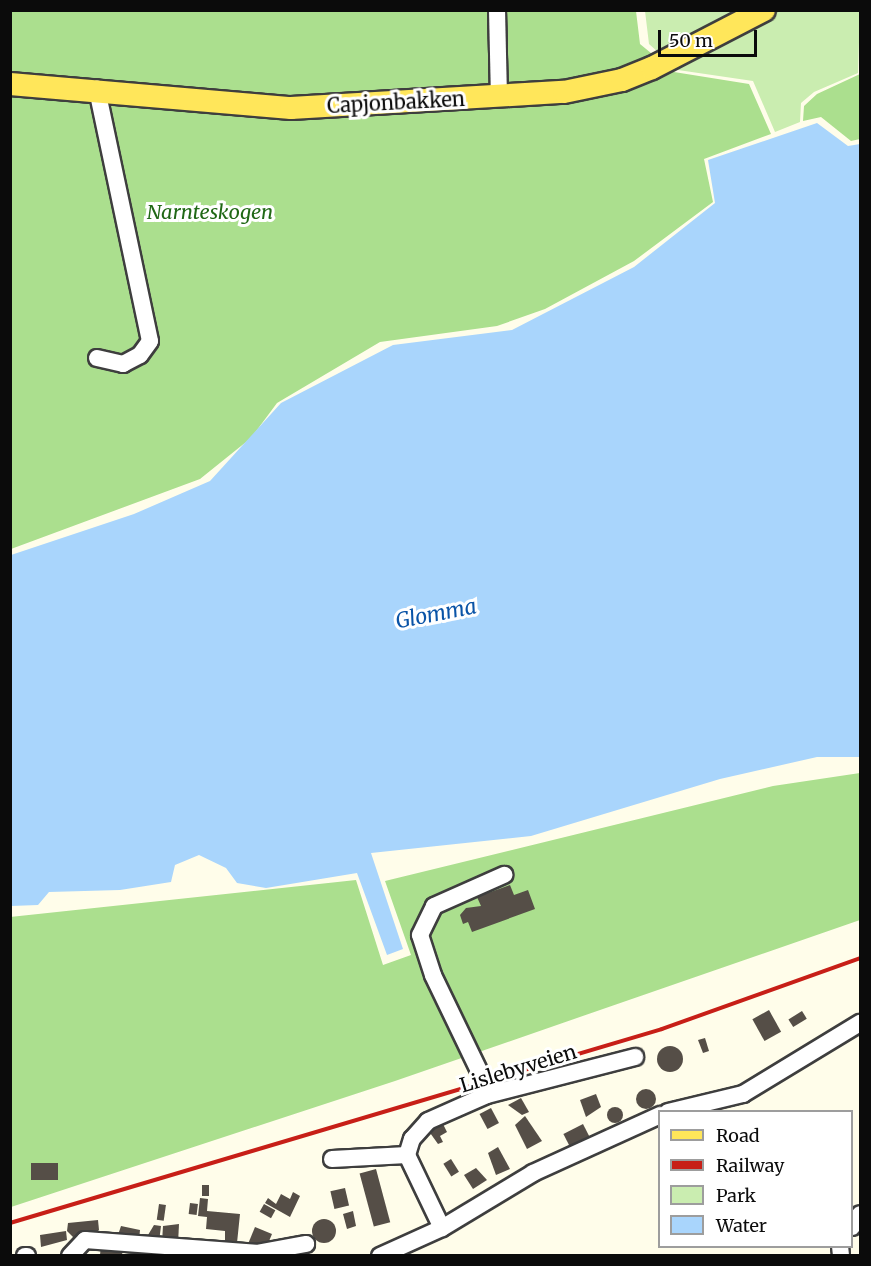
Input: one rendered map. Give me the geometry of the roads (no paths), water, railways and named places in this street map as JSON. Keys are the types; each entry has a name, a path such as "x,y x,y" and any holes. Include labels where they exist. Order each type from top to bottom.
{"main road":[{"name":"Capjonbakken","path":"10,84 97,89 291,108 564,92 622,80 764,10"}],"street":[{"path":"496,10 499,96"},
{"path":"97,89 150,341 140,355 123,364 97,358"},
{"path":"485,1087 433,975 420,934 434,906 504,874"},
{"path":"677,1110 743,1094 861,1023"},
{"name":"Lislebyveien","path":"407,1155 412,1139 428,1121 485,1087 634,1057"},
{"path":"380,1256 442,1228 533,1173 658,1116"},
{"path":"332,1159 407,1155 442,1228"},
{"path":"70,1256 85,1240 256,1253 306,1244"}],"water":[{"name":"Glomma","path":"817,123 848,146 860,144 860,757 817,757 720,779 531,836 371,853 403,949 387,955 357,873 266,888 237,883 226,868 199,855 175,865 171,882 120,890 49,892 38,905 11,906 11,555 134,514 210,481 281,403 393,345 512,330 634,267 715,203 708,160"}],"railway":[{"path":"10,1223 662,1029 860,958"}],"park label":[{"name":"Narnteskogen","path":"210,211"}]}
